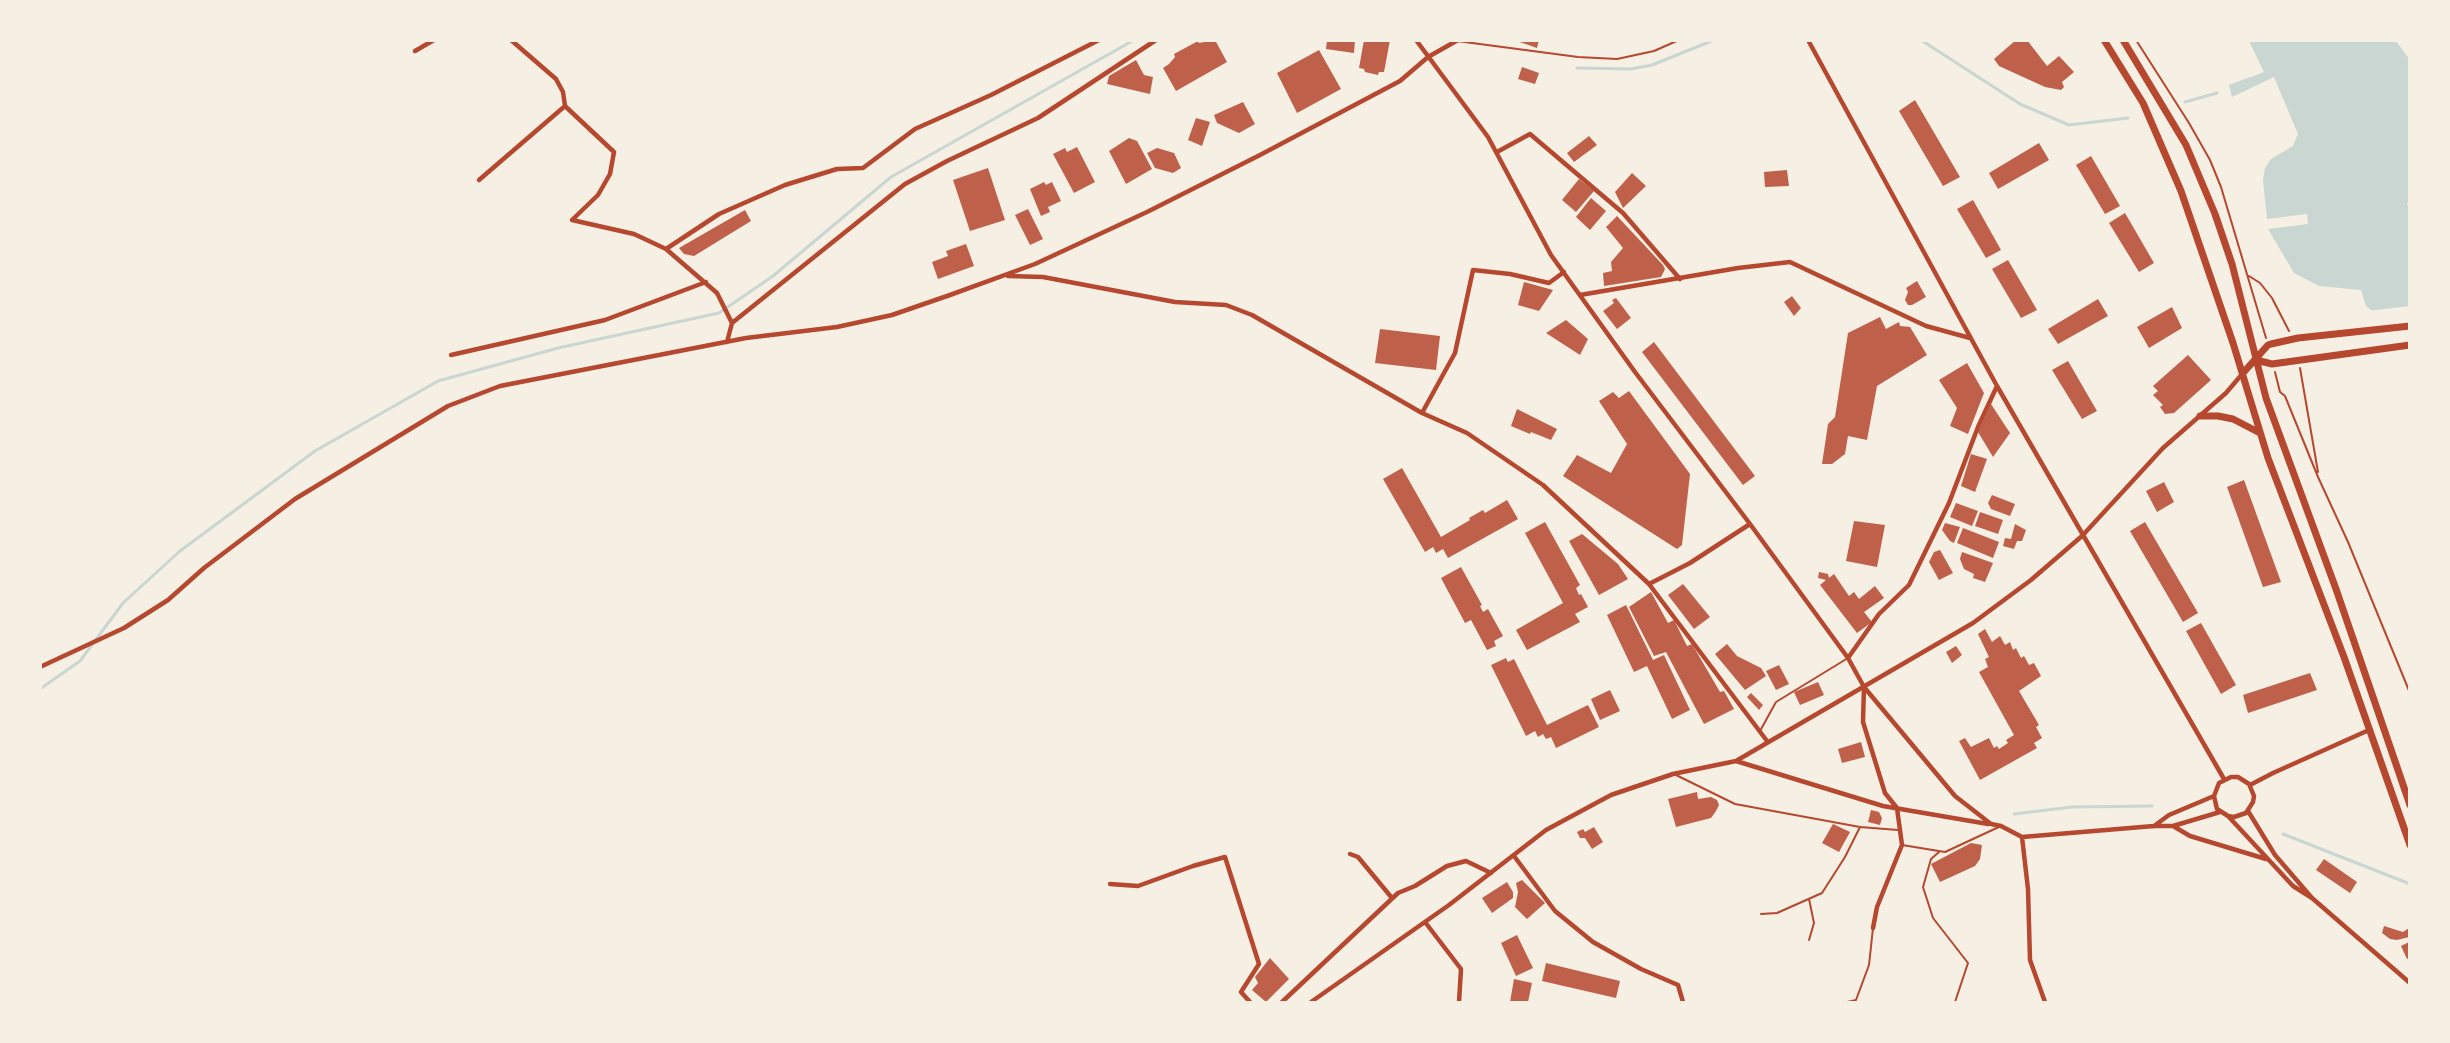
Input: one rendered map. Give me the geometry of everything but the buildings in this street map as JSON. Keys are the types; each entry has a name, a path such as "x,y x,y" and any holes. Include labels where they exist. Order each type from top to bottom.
{"main road":[{"path":"2104,40 2154,127 2181,191 2260,433 2409,845"},
{"path":"2123,40 2172,118 2194,160 2215,214 2232,264 2266,398 2336,589 2409,805"},
{"path":"2242,373 2271,344 2298,338 2409,326"},
{"path":"2256,360 2272,364 2409,345"},
{"path":"2200,416 2233,419 2260,433"}],"street":[{"path":"415,51 434,40"},
{"path":"511,40 556,79 563,92 565,106 614,152 610,174 598,195 572,220 634,234 666,249 717,293 732,323"},
{"path":"666,249 719,214 785,185 837,169 862,168 915,129 991,95 1099,40"},
{"path":"727,342 732,323 795,270 905,184 947,161 1038,118 1156,40"},
{"path":"1416,40 1488,137 1551,255 1848,658 1864,687 1955,796 1991,824"},
{"path":"1808,40 1997,386 2224,779"},
{"path":"40,667 124,627 168,600 204,568 295,499 448,406 500,386 727,342 837,327 892,315 1005,275 1035,264 1147,212 1367,100 1400,81 1428,57 1458,41"},
{"path":"479,180 565,106"},
{"path":"1497,152 1530,135 1623,213 1680,279"},
{"path":"1580,295 1738,268 1790,262 1926,326 1970,338"},
{"path":"1035,264 1039,277"},
{"path":"1422,413 1455,353 1473,270 1510,274 1549,283 1564,272"},
{"path":"1005,275 1039,277 1175,302 1226,304 1252,315 1422,413 1467,433 1535,479 1595,531 1649,584 1767,741"},
{"path":"451,355 605,320 706,282"},
{"path":"1311,1002 1425,922 1546,830 1611,795 1673,774 1736,760 1973,623 2031,580 2082,536 2163,448 2226,393 2242,373"},
{"path":"1848,658 1879,614 1909,585 1949,503 1978,427 1997,386"},
{"path":"1649,584 1690,563 1750,524"},
{"path":"1864,687 1863,722 1885,793 1896,808 1902,845 1877,908 1873,928"},
{"path":"2250,785 2369,730"},
{"path":"1736,760 1883,806 2001,826 2022,837 2173,826 2220,812"},
{"path":"2228,816 2241,816 2248,811 2253,802 2254,796 2250,785 2238,777 2224,779 2219,783 2214,796 2220,812 2228,816 2266,860 2293,886 2312,898"},
{"path":"2154,826 2169,815 2214,796"},
{"path":"2248,811 2276,855 2312,898 2409,984"},
{"path":"2173,826 2190,836 2266,860"},
{"path":"2022,837 2028,889 2030,960 2045,1002"},
{"path":"1350,854 1358,857 1392,898"},
{"path":"1514,856 1555,911 1593,942 1641,969 1678,985 1683,1002"},
{"path":"1110,884 1138,886 1226,857 1259,964 1241,992 1250,1002"},
{"path":"1282,1002 1398,893 1415,886 1447,866 1466,861 1491,873"},
{"path":"1425,922 1461,969 1459,1002"}],"lane":[{"path":"1458,41 1578,57 1617,59 1654,51 1679,40"},
{"path":"1760,731 1776,702 1848,658"},
{"path":"1673,774 1735,804 1860,827 1899,830"},
{"path":"1902,845 1945,852 2001,826"},
{"path":"1761,914 1777,913 1822,893 1860,827"},
{"path":"1939,852 1931,860 1923,887 1933,918 1968,963 1955,1002"},
{"path":"1809,899 1814,923 1809,940"},
{"path":"1847,1002 1856,1000 1869,965 1873,928"}],"path":[{"path":"2136,40 2210,160 2221,187 2271,344"},
{"path":"2248,275 2260,283 2272,298 2290,335"},
{"path":"2298,362 2304,382 2318,477"},
{"path":"2272,364 2280,392 2285,396 2348,542 2409,693"}],"shaded area":[{"path":"2249,41 2396,41 2410,60 2410,202 2407,203 2410,213 2409,339 2366,306 2361,290 2319,286 2294,273 2268,229 2308,224 2307,214 2267,219 2263,180 2265,168 2271,159 2293,146 2298,134 2274,77 2232,97 2229,85 2264,72"}],"pier":[{"path":"2409,306 2410,342 2368,311"}],"waterway":[{"path":"40,689 80,661 123,603 180,551 315,451 438,381 558,348 719,313 773,276 891,177 1134,40"},
{"path":"1577,68 1631,69 1652,65 1714,40"},
{"path":"1921,40 2020,104 2069,125 2128,118"},
{"path":"2185,102 2217,93"},
{"path":"2014,814 2072,807 2152,806"},
{"path":"2283,834 2410,884"}]}
